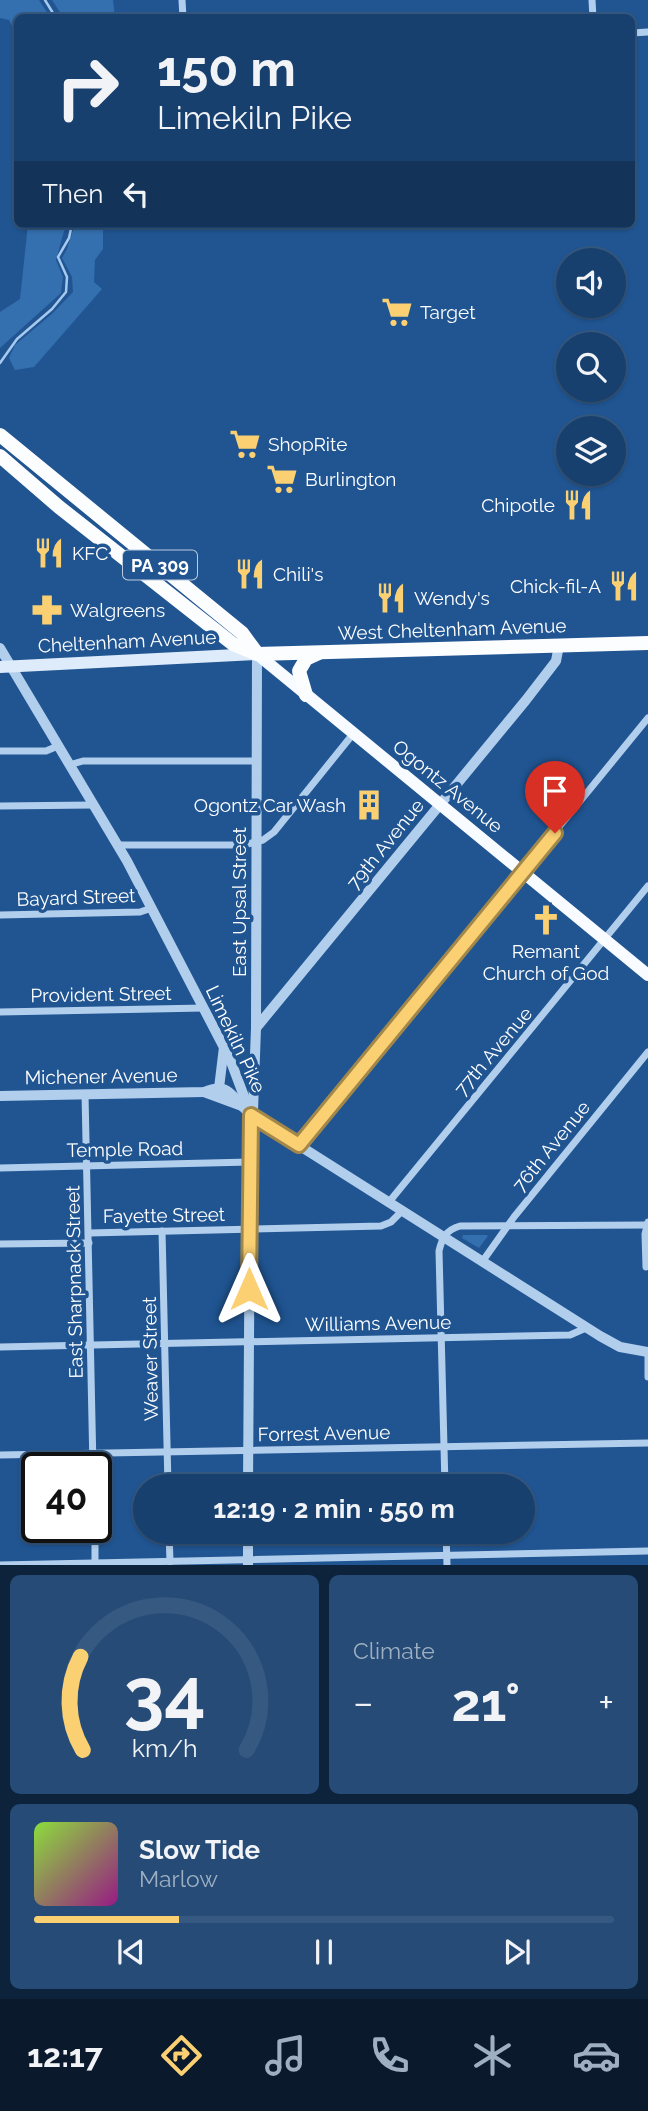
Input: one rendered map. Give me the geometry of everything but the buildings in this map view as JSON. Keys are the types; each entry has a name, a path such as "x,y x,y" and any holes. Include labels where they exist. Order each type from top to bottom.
{"highway":[{"name":"Ogontz Avenue","path":"0,435 242,633 257,654"},
{"name":"Ogontz Avenue","path":"0,456 59,507 228,640 257,654"},
{"name":"West Cheltenham Avenue","path":"257,654 648,643"},
{"path":"306,695 299,671 306,659 319,653"}],"main road":[{"name":"Cheltenham Avenue","path":"5,667 257,654"},
{"name":"Ogontz Avenue","path":"257,654 648,975"}],"street":[{"name":"79th Avenue","path":"256,1028 556,661 559,645"},
{"name":"Limekiln Pike","path":"0,648 5,667 118,845 152,908 224,1047 251,1115 586,1328 615,1345 648,1353"},
{"name":"East Upsal Street","path":"248,1474 250,1162 256,1028 257,654"},
{"path":"299,1145 648,718"},
{"path":"118,845 256,843 274,832 353,734"},
{"path":"0,751 46,751 58,747"},
{"path":"69,765 83,761 256,761"},
{"path":"0,806 93,805"},
{"name":"77th Avenue","path":"388,1202 648,886"},
{"name":"Bayard Street","path":"0,915 140,912 152,908"},
{"name":"Provident Street","path":"0,1012 204,1007"},
{"path":"219,1088 224,1047"},
{"name":"76th Avenue","path":"482,1262 508,1225 648,1052"},
{"name":"Michener Avenue","path":"0,1096 204,1092 219,1088 233,1095 251,1115"},
{"name":"Michener Avenue","path":"204,1092 242,1106"},
{"name":"East Sharpnack Street","path":"85,1094 93,1452"},
{"name":"Temple Road","path":"0,1168 250,1162"},
{"name":"Fayette Street","path":"89,1233 381,1226 391,1222 402,1211"},
{"path":"445,1474 439,1251 443,1237 460,1226 648,1224 646,1266"},
{"name":"Weaver Street","path":"162,1231 168,1474"},
{"name":"Fayette Street","path":"0,1244 89,1243"},
{"name":"Williams Avenue","path":"0,1347 570,1335 586,1328"},
{"path":"648,1353 648,1377"},
{"name":"Forrest Avenue","path":"112,1453 648,1443"},
{"name":"Forrest Avenue","path":"0,1455 21,1455"},
{"path":"94,1543 95,1564"},
{"path":"169,1544 170,1562"},
{"path":"248,1544 248,1563"},
{"path":"447,1544 447,1565"},
{"path":"0,1565 248,1563 648,1551"}],"shaded area":[{"path":"0,0 39,0 48,14 14,14 14,30 9,20 0,18"},
{"path":"52,0 113,0 115,14 61,14"},
{"path":"28,228 65,228 56,260 63,277 61,293 0,348 0,312 20,299"},
{"path":"74,228 103,228 103,249 95,260 94,282 102,289 34,367 15,370 9,358 15,345 73,292 72,277 62,258"},
{"path":"463,1235 488,1236 479,1248 462,1238"}],"waterway":[{"path":"45,0 54,14"},
{"path":"0,363 17,339 52,309 66,292 67,277 58,257 69,238 71,228"}],"place":[{"name":"Target","path":"397,312"},
{"name":"ShopRite","path":"245,444"},
{"name":"Burlington","path":"282,479"},
{"name":"Chipotle","path":"578,505"},
{"name":"KFC","path":"49,553"},
{"name":"Chili's","path":"250,574"},
{"name":"Chick-fil-A","path":"624,586"},
{"name":"Wendy's","path":"391,598"},
{"name":"Walgreens","path":"47,610"},
{"name":"Ogontz Car Wash","path":"369,805"},
{"name":"Remant Church of God","path":"546,920"}],"route":[{"path":"249,1289 251,1115 299,1145 555,833"}]}
